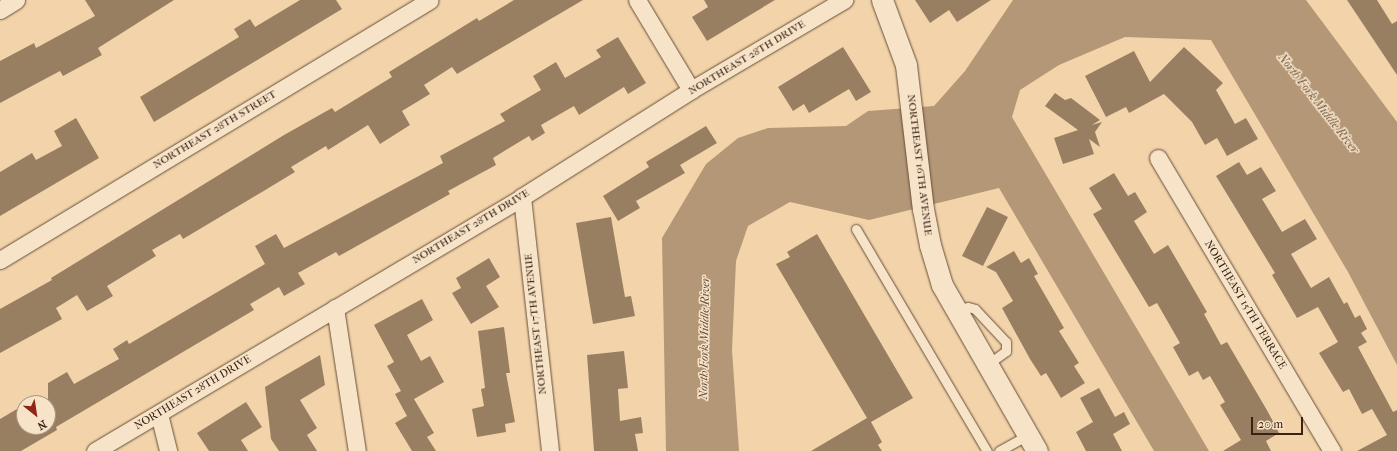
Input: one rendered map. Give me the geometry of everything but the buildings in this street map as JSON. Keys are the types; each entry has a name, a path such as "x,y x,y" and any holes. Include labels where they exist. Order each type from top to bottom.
{"street":[{"path":"0,10 16,0"},
{"name":"NORTHEAST 28TH STREET","path":"0,260 430,0"},
{"path":"637,0 691,90"},
{"name":"NORTHEAST 28TH DRIVE","path":"95,451 522,197 691,90 844,0"},
{"name":"NORTHEAST 16TH AVENUE","path":"882,0 906,65 923,209 935,265 955,309 1032,443"},
{"name":"NORTHEAST 15TH TERRACE","path":"1158,158 1332,451"},
{"name":"NORTHEAST 17TH AVENUE","path":"522,197 550,451"},
{"path":"335,308 357,451"},
{"path":"159,414 168,451"}],"lane":[{"path":"856,229 987,451"},
{"path":"955,309 968,307 975,309 1006,342 1006,351 987,365"},
{"path":"999,451 1032,443"}],"water":[{"name":"North Fork Middle River","path":"1013,0 1306,0 1397,122 1397,365 1348,272 1211,40 1125,37 1059,65 1020,90 1012,117 1209,451 1154,451 999,188 869,220 790,202 748,226 736,261 732,350 739,451 666,451 662,238 706,164 738,138 768,128 846,126 868,111 934,106 965,71"}]}
